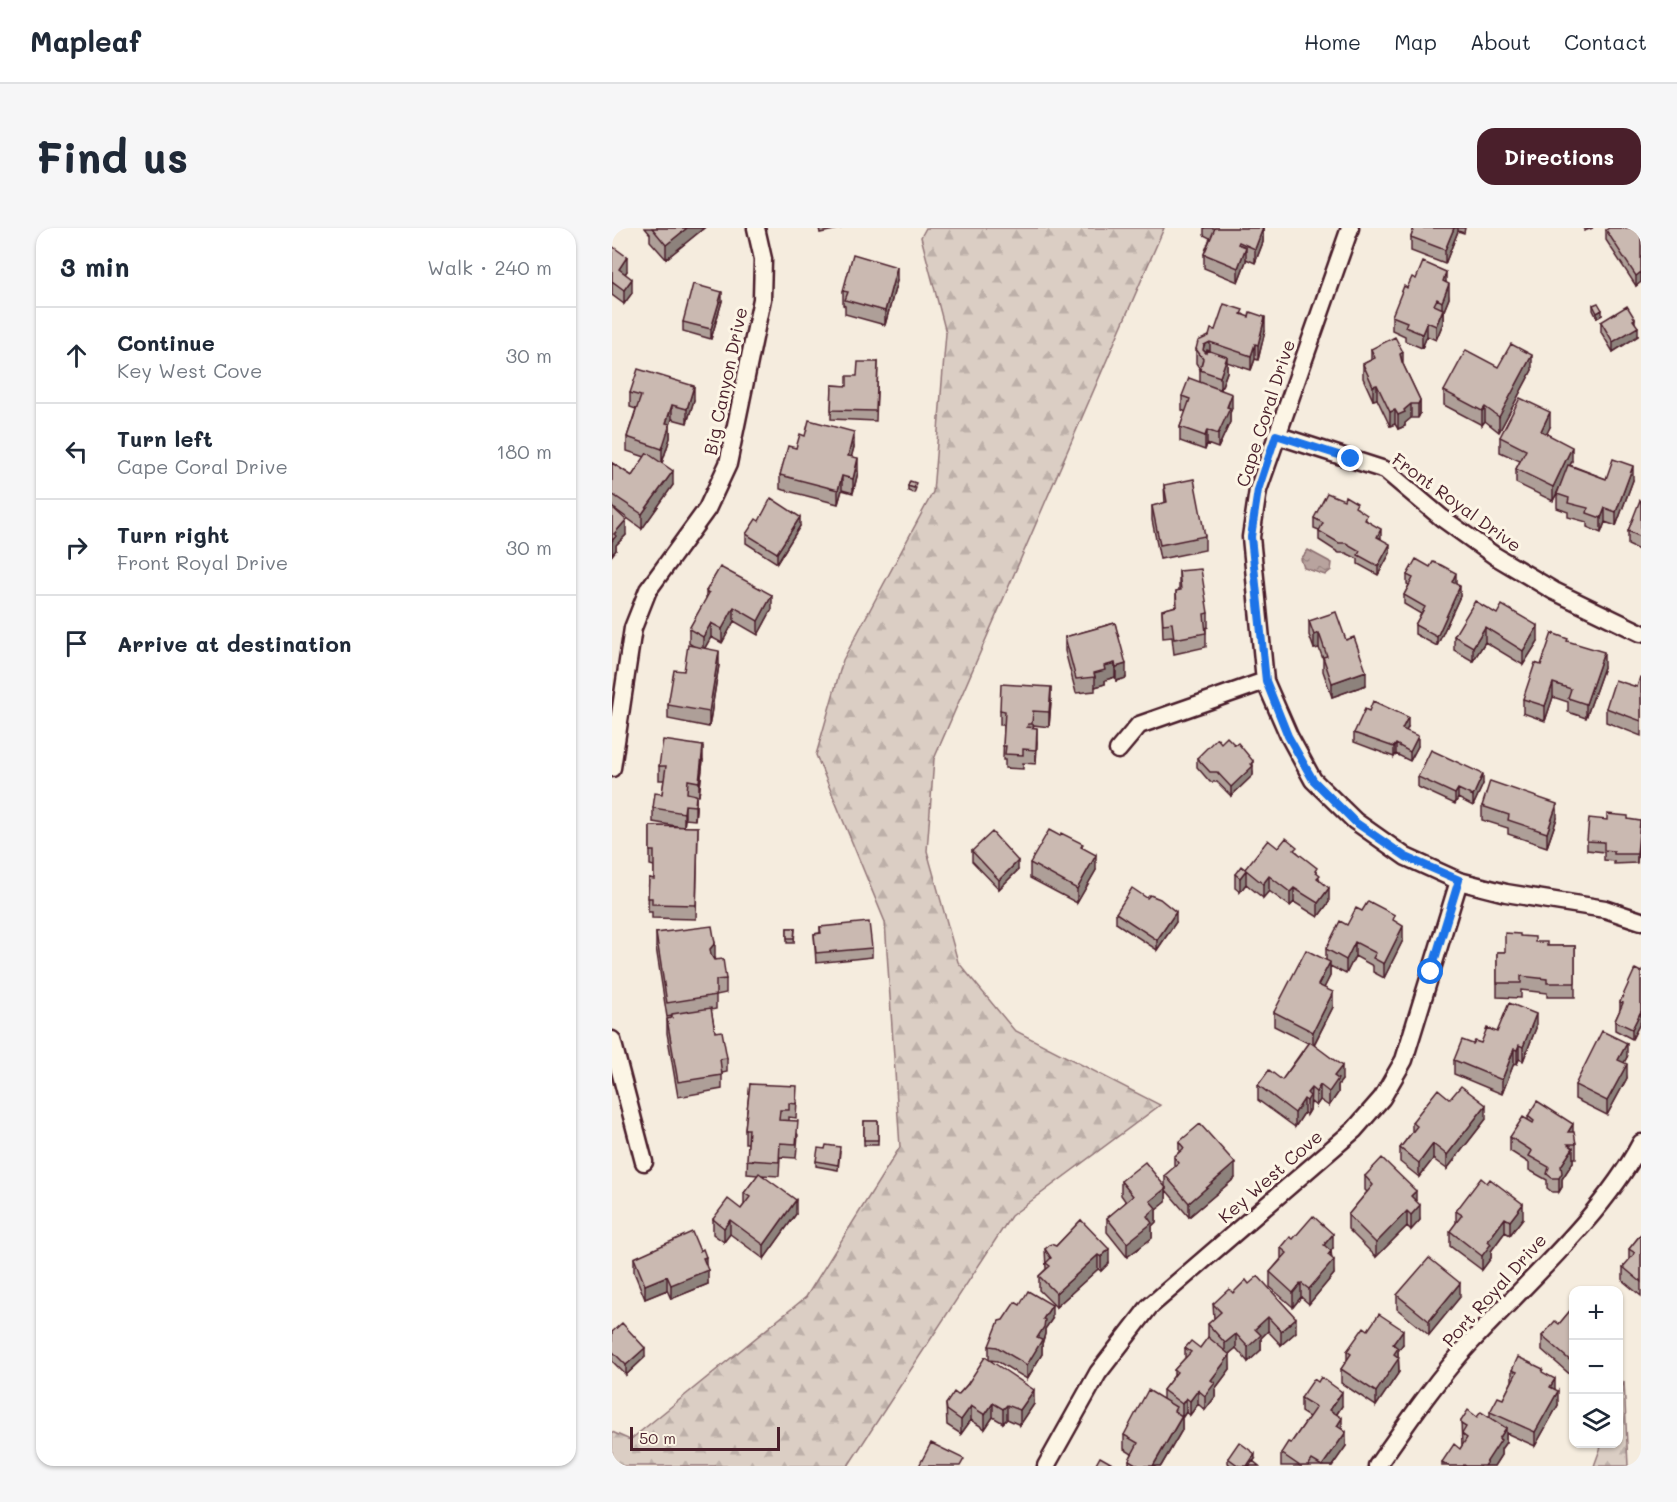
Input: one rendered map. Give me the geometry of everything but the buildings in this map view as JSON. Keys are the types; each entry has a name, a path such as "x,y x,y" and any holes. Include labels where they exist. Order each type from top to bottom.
{"street":[{"name":"Big Canyon Drive","path":"612,768 633,628 648,590 707,509 728,464 762,299 763,260 756,228"},
{"name":"Cape Coral Drive","path":"1350,228 1258,490 1251,537 1266,681 1288,736 1313,780 1355,822 1406,857 1459,880 1506,893 1605,909 1641,921"},
{"name":"Front Royal Drive","path":"1276,435 1385,470 1442,518 1495,556 1554,591 1641,633"},
{"path":"1118,750 1139,725 1266,681"},
{"name":"Key West Cove","path":"1046,1466 1098,1373 1149,1306 1354,1130 1382,1098 1404,1060 1459,880"},
{"path":"612,1040 644,1162"},
{"name":"Port Royal Drive","path":"1377,1466 1436,1384 1469,1344 1587,1218 1630,1164 1641,1143"}],"green space":[{"path":"926,228 1164,228 934,759 927,851 958,962 1014,1030 1160,1105 1011,1216 848,1466 612,1466 612,1432 630,1440 806,1297 900,1147 885,922 816,755 843,660 933,492 946,333 921,237"},
{"path":"1624,1381 1628,1466 1594,1466 1601,1448 1623,1448"}],"water":[{"path":"1308,550 1332,563 1331,570 1325,575 1304,568 1301,559"}],"route":[{"path":"1351,459 1276,435 1258,490 1251,537 1266,681 1288,736 1313,780 1355,822 1406,857 1459,880 1431,972"}]}
